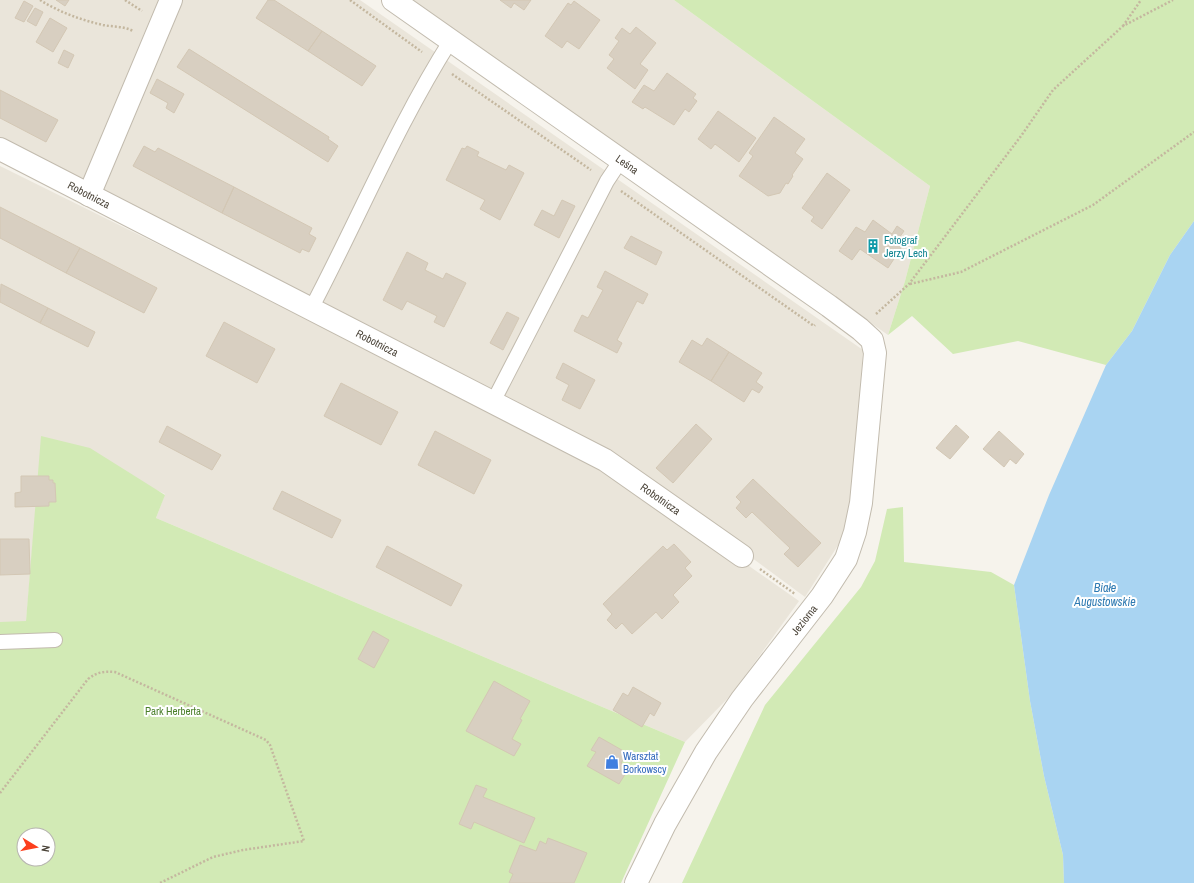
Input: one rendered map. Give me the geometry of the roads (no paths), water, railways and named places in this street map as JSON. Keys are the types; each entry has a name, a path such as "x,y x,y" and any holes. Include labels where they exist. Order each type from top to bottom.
{"street":[{"path":"89,195 171,0"},
{"name":"Leśna","path":"393,0 860,328"},
{"name":"Robotnicza","path":"0,149 605,460 742,556"},
{"name":"Jeziorna","path":"636,883 665,824 706,752 742,700 813,608 846,559 856,532 861,503 875,353 872,340 860,328"}],"lane":[{"path":"311,309 379,171 437,63 452,40"},
{"path":"493,402 603,188 621,160"},
{"path":"0,642 55,640"}],"water":[{"name":"Białe Augustowskie","path":"1194,221 1194,883 1064,883 1063,855 1044,776 1030,701 1014,585 1049,495 1106,365 1132,331 1170,255"}],"place":[{"name":"Fotograf Jerzy Lech","path":"873,246"},
{"name":"Warsztat Borkowscy","path":"612,762"}],"park label":[{"name":"Park Herberta","path":"173,711"}]}
